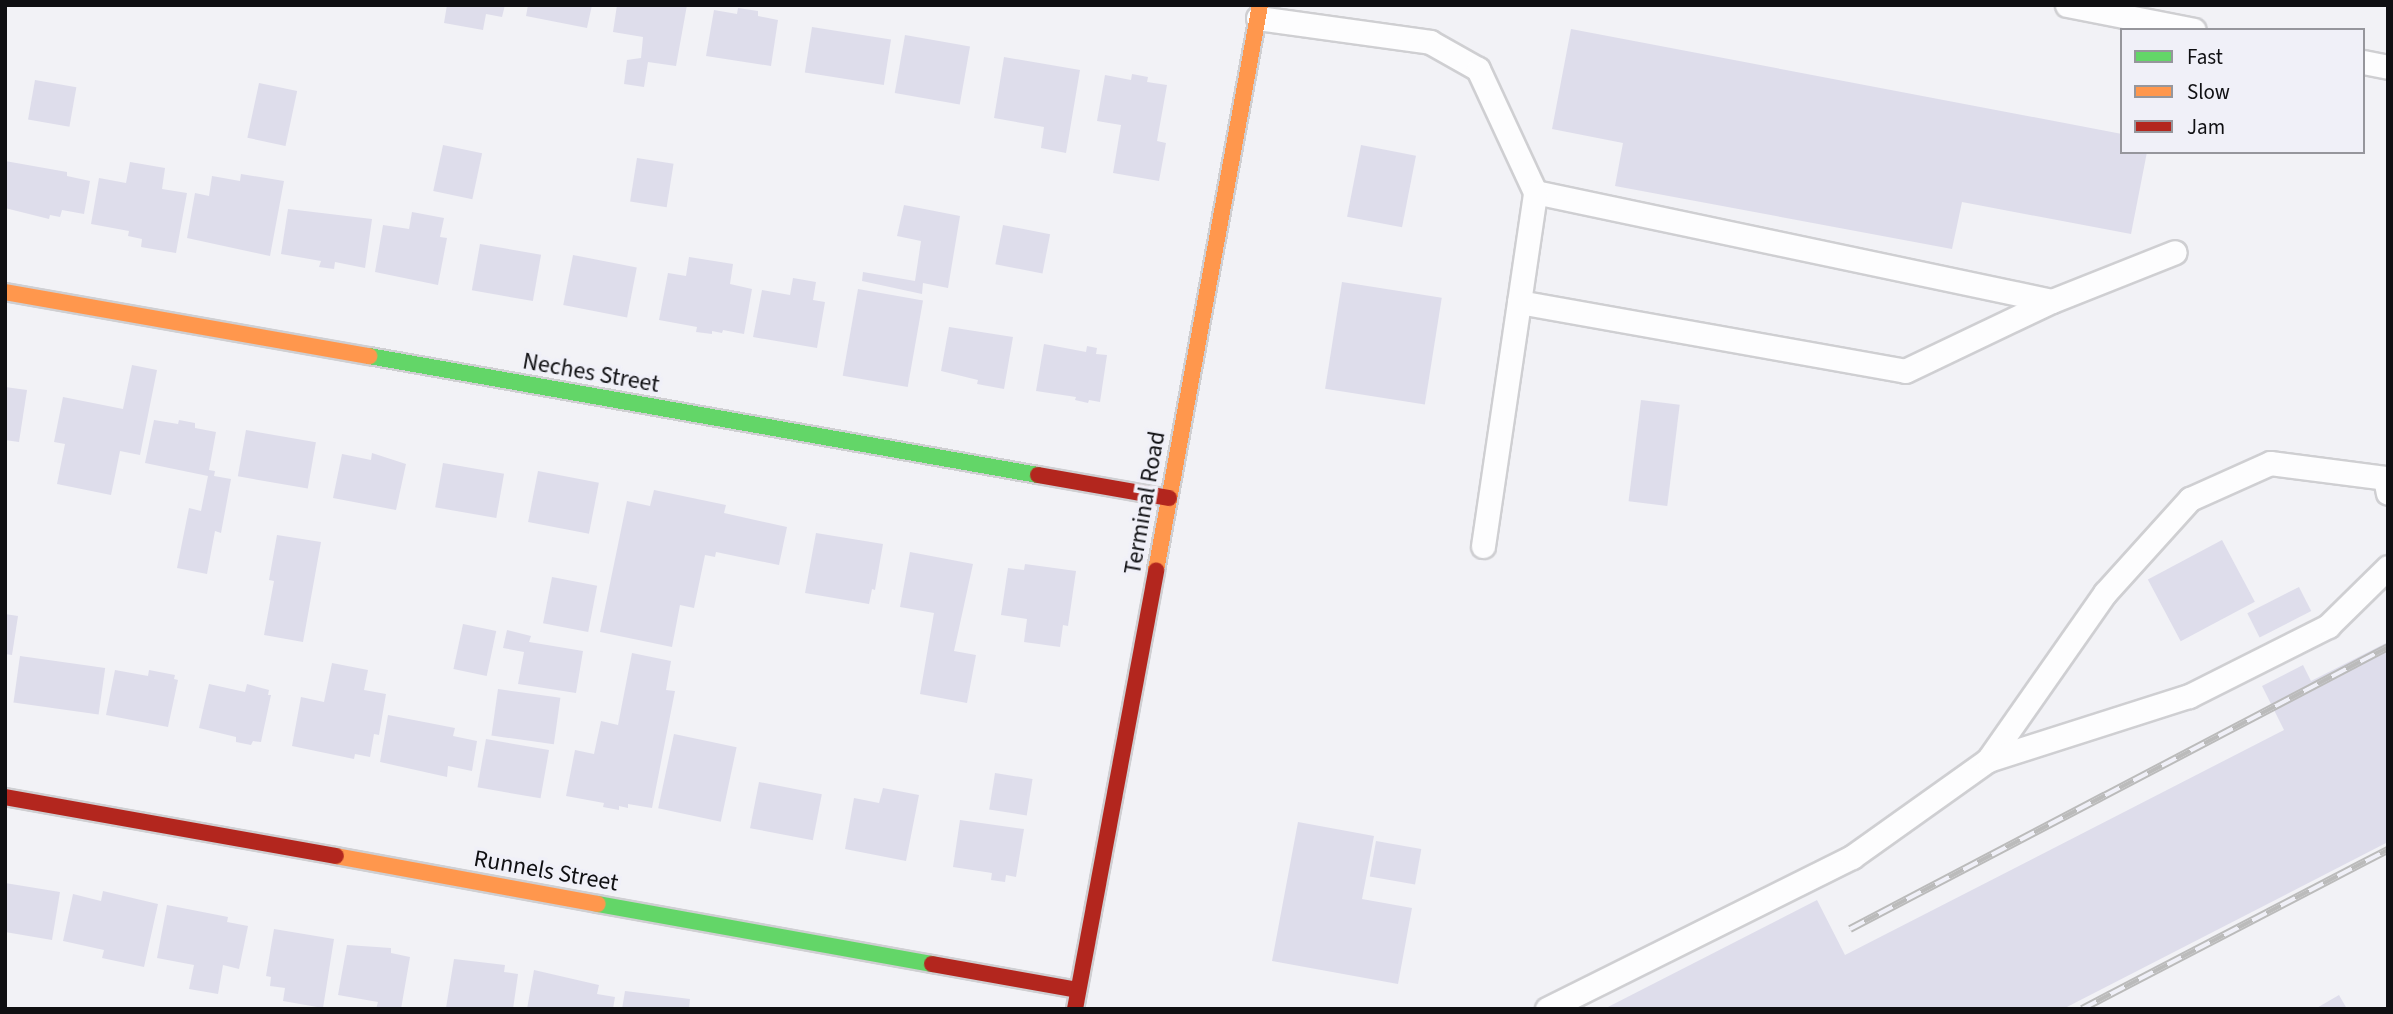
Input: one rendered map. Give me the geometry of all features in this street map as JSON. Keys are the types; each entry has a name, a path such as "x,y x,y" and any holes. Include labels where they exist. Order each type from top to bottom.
{"street":[{"name":"Terminal Road","path":"1075,1009 1259,12"},
{"name":"Neches Street","path":"5,292 1169,498"},
{"name":"Runnels Street","path":"5,797 1078,990"}],"lane":[{"path":"2067,5 2184,28"},
{"path":"1259,12 1430,42 1478,69 1535,192 1483,547"},
{"path":"2365,62 2388,67"},
{"path":"1535,192 2052,301"},
{"path":"1519,302 1905,371 2052,301 2175,252"},
{"path":"1988,760 2105,593 2190,499 2270,463 2385,478 2388,493"},
{"path":"1547,1009 1853,857 1988,760 2189,696 2329,626 2388,567"}],"building":[{"path":"447,5 505,5 502,17 486,14 483,30 444,23"},
{"path":"528,5 592,5 587,28 526,16"},
{"path":"617,5 687,5 676,66 648,62 644,87 624,84 627,60 641,58 643,37 613,32"},
{"path":"738,8 758,11 758,16 778,20 771,66 706,56 714,10 737,14"},
{"path":"812,27 891,40 884,85 805,72"},
{"path":"1571,29 2120,134 2120,154 2147,154 2131,234 1962,202 1952,249 1615,186 1623,143 1552,129"},
{"path":"905,35 970,46 960,105 895,93"},
{"path":"1004,57 1080,70 1066,153 1041,148 1044,127 994,118"},
{"path":"1132,74 1148,77 1147,82 1167,85 1157,141 1166,143 1159,181 1113,173 1121,125 1097,121 1105,75 1131,80"},
{"path":"35,80 76,87 69,127 28,119"},
{"path":"259,83 297,91 286,146 247,138"},
{"path":"443,145 482,153 472,199 433,191"},
{"path":"1361,145 1416,156 1402,227 1347,217"},
{"path":"637,158 674,164 667,207 630,201"},
{"path":"5,161 67,172 67,176 90,181 84,214 62,210 60,217 50,215 49,219 5,208"},
{"path":"130,162 165,168 162,189 187,193 176,253 141,247 142,239 128,236 129,231 91,224 99,178 126,183"},
{"path":"241,174 284,181 270,256 187,238 195,193 209,196 212,176 240,181"},
{"path":"904,205 960,216 948,288 923,283 922,294 862,281 863,272 915,281 921,241 897,236"},
{"path":"288,209 372,219 365,268 335,262 334,269 319,267 321,261 281,254"},
{"path":"412,212 444,218 440,237 447,238 438,285 375,272 383,225 409,229"},
{"path":"1003,225 1050,234 1042,273 995,264"},
{"path":"480,244 541,255 533,301 472,290"},
{"path":"573,255 637,267 627,317 563,305"},
{"path":"689,257 733,264 730,284 752,289 744,334 723,330 722,333 712,331 712,334 696,332 697,327 659,320 668,273 686,276"},
{"path":"793,278 816,282 813,300 825,302 817,348 753,337 762,290 790,295"},
{"path":"1342,282 1442,298 1425,404 1325,389"},
{"path":"858,289 923,300 908,387 843,376"},
{"path":"949,327 1013,337 1004,389 977,384 978,380 941,371"},
{"path":"1044,344 1086,352 1087,346 1097,348 1096,354 1107,355 1100,402 1089,400 1088,403 1075,400 1076,397 1036,391"},
{"path":"132,365 157,370 140,455 120,451 111,495 57,484 65,444 54,442 63,397 123,409"},
{"path":"5,387 27,390 19,442 5,440"},
{"path":"1641,400 1680,405 1667,506 1629,501"},
{"path":"154,420 178,424 179,420 195,423 195,428 216,432 209,470 215,471 214,476 231,479 221,533 215,531 207,574 177,568 189,508 201,511 208,476 145,463"},
{"path":"246,430 316,442 308,489 238,476"},
{"path":"372,453 406,464 396,510 333,498 342,454 371,460"},
{"path":"443,463 504,474 496,518 435,507"},
{"path":"538,471 599,483 589,534 528,522"},
{"path":"654,490 726,505 724,513 787,527 779,565 716,552 715,557 705,555 694,608 680,605 672,647 600,632 627,501 650,506"},
{"path":"816,533 883,544 875,590 872,589 869,604 805,593"},
{"path":"277,535 321,542 303,642 264,635 274,581 269,580"},
{"path":"2222,540 2255,602 2181,641 2148,579"},
{"path":"910,552 973,564 954,651 976,655 967,703 920,694 934,613 900,607"},
{"path":"1025,564 1076,571 1068,626 1063,625 1060,647 1024,642 1027,619 1001,615 1008,568 1024,570"},
{"path":"552,577 597,586 588,632 543,623"},
{"path":"2299,587 2311,611 2260,637 2247,613"},
{"path":"5,614 18,616 12,655 5,654"},
{"path":"463,624 496,631 487,676 453,669"},
{"path":"507,630 531,636 529,642 583,651 576,693 518,684 524,652 503,648"},
{"path":"2388,642 2388,842 2063,1009 1604,1009 1817,900 1845,955 2284,730 2262,686 2303,665 2311,681"},
{"path":"632,653 671,661 666,690 675,691 652,808 628,804 628,808 619,806 619,810 603,807 604,803 566,796 575,750 594,754 601,721 618,725"},
{"path":"20,656 105,668 99,715 13,703"},
{"path":"332,663 368,670 364,690 386,694 379,735 374,734 370,757 355,754 354,759 292,746 301,697 324,702"},
{"path":"115,670 148,676 149,670 175,675 174,679 178,680 168,727 106,715"},
{"path":"209,684 245,692 247,684 269,690 268,695 271,695 261,742 253,741 251,745 236,742 236,737 199,728"},
{"path":"498,689 560,698 554,744 491,736"},
{"path":"388,715 455,728 453,736 477,741 472,771 448,766 447,777 380,762"},
{"path":"674,734 737,747 721,822 658,808"},
{"path":"486,739 549,750 541,798 477,787"},
{"path":"995,773 1033,779 1027,815 989,810"},
{"path":"759,782 822,794 813,840 750,828"},
{"path":"883,788 919,795 906,861 845,849 854,798 879,803"},
{"path":"960,820 1024,829 1016,877 1006,875 1005,882 991,880 992,873 953,867"},
{"path":"1298,822 1374,836 1362,899 1412,908 1398,984 1272,961"},
{"path":"1376,841 1421,849 1415,884 1370,876"},
{"path":"5,883 60,892 52,940 5,932"},
{"path":"103,891 158,904 144,967 102,958 104,950 63,941 73,894 101,901"},
{"path":"167,905 228,917 227,922 248,926 239,969 223,965 218,994 189,989 194,965 157,958"},
{"path":"274,929 334,939 323,1008 283,1001 285,988 270,986 271,977 266,976"},
{"path":"347,945 391,948 391,953 410,957 401,1009 376,1009 378,1002 338,995"},
{"path":"454,959 505,965 504,972 518,974 513,1009 446,1008"},
{"path":"534,970 599,985 597,994 615,997 613,1009 527,1009"},
{"path":"625,991 690,999 689,1009 622,1009"},
{"path":"2339,995 2347,1009 2315,1009"}],"railway":[{"path":"1850,929 2388,647"},
{"path":"2082,1009 2388,850"}],"traffic: fast":[{"path":"369,356 1038,475"},
{"path":"598,904 932,964"}],"traffic: slow":[{"path":"1156,570 1260,5"},
{"path":"5,292 369,356"},
{"path":"336,856 598,904"}],"traffic: jam":[{"path":"1038,475 1169,498"},
{"path":"1075,1009 1156,570"},
{"path":"5,797 336,856"},
{"path":"932,964 1078,990"}]}
